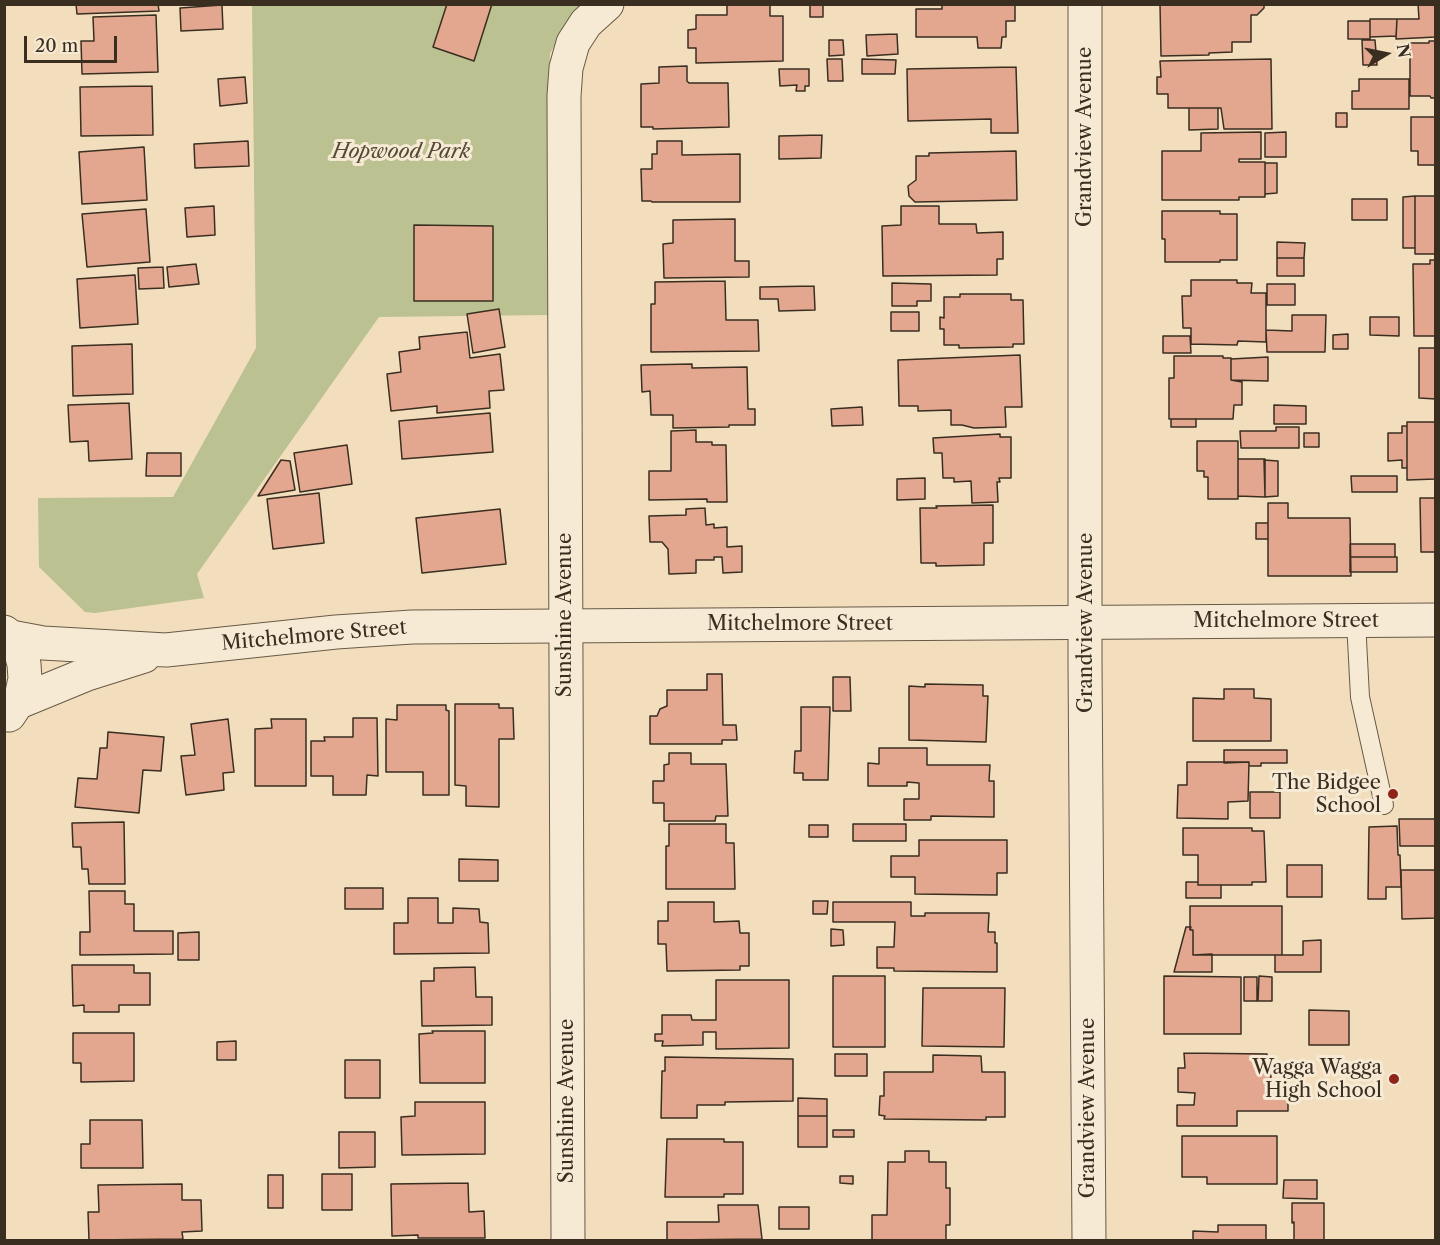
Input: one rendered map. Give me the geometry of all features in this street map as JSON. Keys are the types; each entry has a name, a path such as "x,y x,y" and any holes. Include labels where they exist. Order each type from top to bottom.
{"street":[{"name":"Sunshine Avenue","path":"568,1240 565,625 566,68 573,43 586,23 607,4"},
{"name":"Grandview Avenue","path":"1085,4 1085,622 1089,1240"},
{"name":"Mitchelmore Street","path":"8,635 43,643 165,650 336,632 401,628 1436,620"},
{"path":"4,742 12,711 25,679 20,650 8,635"},
{"name":"Mitchelmore Street","path":"12,711 114,664 165,650"}],"lane":[{"path":"1356,621 1360,697 1384,805"}],"green space":[{"name":"Hopwood Park","path":"252,5 583,5 566,22 550,54 547,165 549,315 379,317 197,574 204,598 95,613 85,612 39,567 38,498 173,497 256,348"}],"building":[{"path":"76,4 158,4 159,11 77,14"},
{"path":"447,4 492,4 474,61 433,47"},
{"path":"727,4 770,4 770,16 783,16 783,61 696,63 696,48 688,48 688,30 696,29 696,15 727,15"},
{"path":"810,4 823,4 823,17 810,17"},
{"path":"942,4 1015,4 1015,21 1006,21 1006,37 1002,37 1001,48 978,48 977,37 916,37 916,9 942,9"},
{"path":"1160,4 1264,4 1264,8 1257,15 1251,15 1251,42 1232,42 1232,52 1161,56"},
{"path":"1418,4 1435,4 1436,37 1396,39 1397,19 1419,19"},
{"path":"222,5 223,29 181,31 180,8"},
{"path":"156,15 158,72 82,74 81,41 94,41 93,17"},
{"path":"1370,19 1397,19 1396,36 1370,37"},
{"path":"1348,21 1370,21 1370,39 1348,39"},
{"path":"897,34 898,54 867,56 866,35"},
{"path":"829,40 843,40 844,55 829,56"},
{"path":"1362,40 1375,40 1377,65 1363,65"},
{"path":"1429,41 1436,41 1436,98 1410,96 1410,43 1429,43"},
{"path":"827,59 842,59 843,81 828,81"},
{"path":"862,59 896,60 895,74 862,74"},
{"path":"1271,59 1272,129 1224,129 1221,108 1168,108 1168,94 1157,94 1157,77 1161,77 1160,61"},
{"path":"687,66 689,83 728,83 729,127 653,129 653,127 641,127 641,84 659,83 659,67"},
{"path":"1016,67 1018,133 991,133 991,119 908,121 907,69"},
{"path":"779,69 809,69 809,86 805,86 805,91 796,91 797,85 780,86"},
{"path":"245,77 247,103 220,106 218,79"},
{"path":"1359,79 1409,79 1409,109 1352,109 1352,91 1359,91"},
{"path":"152,86 153,135 81,136 80,87"},
{"path":"1189,108 1218,108 1218,129 1189,130"},
{"path":"1336,113 1347,113 1347,127 1336,127"},
{"path":"1411,117 1436,117 1436,165 1418,165 1418,151 1411,151"},
{"path":"1261,132 1261,159 1239,159 1239,162 1265,162 1265,197 1239,197 1239,200 1162,200 1162,151 1201,151 1201,133"},
{"path":"1286,132 1286,157 1265,157 1265,133"},
{"path":"822,135 821,158 779,159 779,136"},
{"path":"248,141 249,166 195,168 194,144"},
{"path":"657,141 682,141 682,155 740,154 740,202 642,201 641,169 652,169 652,154 657,154"},
{"path":"144,147 147,200 82,204 79,152"},
{"path":"1016,151 1017,200 915,202 909,196 908,186 916,180 916,156 929,156 929,153"},
{"path":"1265,163 1277,163 1277,193 1265,194"},
{"path":"1415,196 1415,248 1403,248 1403,197"},
{"path":"1415,196 1436,196 1436,254 1415,254"},
{"path":"1352,199 1387,199 1387,220 1352,220"},
{"path":"214,206 215,235 187,237 185,208"},
{"path":"901,206 939,206 939,224 976,224 977,233 1003,232 1003,259 997,259 997,275 883,276 882,226 901,225"},
{"path":"146,209 150,262 87,267 82,214"},
{"path":"1162,211 1220,211 1220,214 1237,214 1237,260 1165,262"},
{"path":"735,219 735,261 749,261 749,277 664,278 663,244 673,243 673,220"},
{"path":"414,225 493,226 493,301 414,301"},
{"path":"1277,242 1305,243 1304,258 1277,258"},
{"path":"1277,258 1304,258 1304,276 1277,276"},
{"path":"1430,260 1436,260 1436,336 1414,336 1413,264 1430,264"},
{"path":"196,264 199,284 169,287 167,267"},
{"path":"163,267 164,288 139,289 138,268"},
{"path":"135,275 138,324 80,328 77,279"},
{"path":"1191,280 1237,280 1237,283 1252,283 1251,293 1266,293 1266,342 1238,341 1237,345 1191,344 1191,328 1183,328 1182,296 1191,296"},
{"path":"725,281 726,320 758,320 759,351 651,352 651,304 655,304 655,282"},
{"path":"892,283 931,284 931,301 917,301 917,306 892,306"},
{"path":"1267,284 1295,284 1295,305 1267,305"},
{"path":"814,286 815,310 779,311 778,299 760,299 760,287"},
{"path":"960,294 1011,294 1011,300 1023,300 1024,344 1013,344 1013,347 959,348 959,345 944,345 944,329 940,329 940,317 944,318 944,297 960,297"},
{"path":"499,309 505,347 473,353 467,314"},
{"path":"891,312 919,312 919,331 891,331"},
{"path":"1292,315 1326,315 1325,352 1267,352 1266,330 1292,331"},
{"path":"1370,317 1399,317 1399,336 1370,335"},
{"path":"467,332 470,358 500,354 504,390 489,391 490,408 437,413 437,406 391,411 387,374 401,372 399,352 420,349 419,337"},
{"path":"1348,334 1348,349 1333,349 1333,335"},
{"path":"1163,336 1190,336 1191,353 1163,353"},
{"path":"132,344 133,394 73,396 72,346"},
{"path":"1435,344 1436,399 1419,398 1419,348 1435,348"},
{"path":"1020,355 1022,407 1005,407 1006,427 974,428 951,425 951,410 918,411 918,406 899,406 898,360"},
{"path":"1174,356 1231,358 1231,380 1242,382 1242,405 1234,405 1233,419 1169,419 1169,378 1174,378"},
{"path":"1268,357 1268,381 1231,380 1231,359"},
{"path":"692,364 692,368 747,367 748,409 755,409 755,425 673,428 673,415 651,415 650,391 642,392 641,365"},
{"path":"129,403 132,459 89,461 88,441 70,442 68,405"},
{"path":"1274,405 1306,406 1306,424 1274,424"},
{"path":"862,407 863,425 832,426 831,409"},
{"path":"490,413 493,452 402,459 399,421"},
{"path":"1171,419 1196,419 1196,427 1171,427"},
{"path":"1407,422 1436,422 1436,479 1407,480"},
{"path":"1402,426 1407,426 1407,468 1402,468 1402,460 1388,461 1388,433 1402,433"},
{"path":"1276,427 1299,427 1299,448 1241,448 1240,431 1276,431"},
{"path":"696,430 696,442 726,445 727,502 707,502 707,499 649,500 649,471 671,471 671,431"},
{"path":"1304,433 1319,433 1319,447 1304,447"},
{"path":"1000,434 1000,437 1011,437 1011,478 999,478 1000,482 997,482 998,502 972,503 971,481 954,482 954,478 943,478 942,453 934,453 933,438"},
{"path":"1197,441 1238,441 1238,499 1208,499 1208,477 1204,477 1204,471 1197,471"},
{"path":"347,445 352,484 300,492 294,453"},
{"path":"147,453 181,453 181,476 146,476"},
{"path":"1238,459 1265,459 1265,497 1238,496"},
{"path":"281,460 290,461 295,490 258,496"},
{"path":"1264,460 1278,461 1278,496 1265,497"},
{"path":"1351,476 1397,476 1397,492 1352,492"},
{"path":"925,478 925,499 897,500 897,479"},
{"path":"319,493 324,543 273,549 267,499"},
{"path":"1420,498 1436,498 1436,552 1421,552"},
{"path":"1268,503 1288,503 1288,518 1350,518 1351,576 1268,576"},
{"path":"993,505 993,543 984,543 984,565 936,566 936,563 921,563 920,508"},
{"path":"705,508 706,525 714,524 714,528 727,527 727,547 742,546 742,572 723,573 722,557 714,557 714,560 696,560 696,573 669,574 668,549 662,542 650,542 649,516 686,515 686,509"},
{"path":"500,509 506,564 422,573 416,518"},
{"path":"1256,523 1268,523 1268,539 1256,539"},
{"path":"1350,544 1395,544 1395,557 1350,557"},
{"path":"1350,557 1397,557 1397,572 1350,572"},
{"path":"707,674 722,674 723,725 736,725 737,740 722,740 722,744 650,744 650,716 657,716 660,709 667,706 667,690 707,690"},
{"path":"833,677 850,677 851,711 833,711"},
{"path":"925,684 983,685 983,696 988,696 986,742 909,740 909,686 925,687"},
{"path":"1224,689 1254,689 1254,698 1271,699 1271,741 1193,741 1193,698 1224,699"},
{"path":"455,704 499,704 499,708 513,708 514,739 499,739 499,807 466,806 466,786 455,785"},
{"path":"397,705 446,705 446,710 449,711 449,795 423,795 423,772 386,772 386,719 397,720"},
{"path":"801,707 830,707 828,780 803,780 803,773 794,773 795,751 801,751"},
{"path":"353,718 377,718 378,776 367,775 366,795 333,795 333,776 311,776 311,741 325,741 324,737 353,737"},
{"path":"228,719 234,772 223,773 224,790 186,795 181,756 195,755 191,724"},
{"path":"271,719 306,719 306,786 255,786 255,729 272,728"},
{"path":"108,732 164,737 161,771 143,770 139,813 75,807 78,778 97,779 100,748 107,748"},
{"path":"879,748 927,748 927,765 990,765 989,781 994,781 994,817 931,816 931,820 904,820 904,799 919,799 919,783 907,782 907,786 868,786 868,763 879,764"},
{"path":"1224,750 1287,750 1287,763 1261,763 1261,766 1249,766 1249,762 1224,763"},
{"path":"669,753 691,753 691,764 726,764 728,816 716,816 715,821 664,821 664,803 653,803 653,781 664,781 664,765 669,764"},
{"path":"1187,762 1249,762 1248,801 1228,802 1228,819 1177,818 1178,785 1187,785"},
{"path":"1250,792 1280,792 1280,818 1250,818"},
{"path":"1399,819 1436,819 1436,846 1400,846"},
{"path":"124,822 125,884 89,884 88,869 82,869 81,847 73,847 72,823"},
{"path":"669,824 726,824 726,843 734,843 735,889 666,889 666,846 669,846"},
{"path":"853,824 906,824 906,841 853,841"},
{"path":"809,825 828,825 828,837 809,837"},
{"path":"1397,826 1401,887 1386,887 1386,899 1368,899 1369,827"},
{"path":"1183,828 1252,828 1252,831 1264,831 1266,882 1252,882 1252,885 1198,885 1198,855 1183,855"},
{"path":"919,840 1007,840 1007,873 997,873 997,895 915,894 915,877 891,877 891,856 919,856"},
{"path":"459,859 498,860 498,881 459,881"},
{"path":"1287,865 1322,865 1322,897 1287,897"},
{"path":"1401,870 1436,870 1436,918 1402,919"},
{"path":"1186,882 1198,882 1198,885 1221,885 1221,898 1186,898"},
{"path":"345,888 383,888 383,909 345,909"},
{"path":"89,891 125,891 125,904 134,904 134,931 173,931 173,954 80,955 80,932 90,932"},
{"path":"408,898 438,898 438,923 453,923 453,908 479,909 480,922 488,923 489,953 394,954 394,923 408,923"},
{"path":"813,901 828,901 827,914 813,914"},
{"path":"668,902 714,902 714,922 739,921 740,933 749,933 749,966 740,966 740,970 667,971 666,944 658,944 658,921 668,921"},
{"path":"833,902 911,902 911,916 925,916 925,913 989,913 988,932 995,932 995,943 997,943 997,972 894,971 894,968 877,968 877,947 894,947 895,922 833,922"},
{"path":"1190,906 1282,906 1282,955 1193,955"},
{"path":"1186,927 1191,927 1190,930 1193,930 1193,955 1212,954 1212,972 1174,972"},
{"path":"831,929 843,930 844,945 831,946"},
{"path":"199,932 199,960 178,960 178,933"},
{"path":"1321,940 1321,972 1275,972 1275,955 1303,955 1303,941"},
{"path":"72,965 134,965 134,973 150,973 150,1005 119,1005 119,1012 84,1012 84,1005 73,1006"},
{"path":"475,967 476,997 492,997 492,1025 422,1026 421,981 434,981 434,968"},
{"path":"833,976 885,976 885,1047 833,1047"},
{"path":"1164,976 1241,977 1241,1034 1164,1034"},
{"path":"1259,976 1272,977 1272,1001 1258,1001"},
{"path":"1244,977 1257,977 1257,1001 1244,1001"},
{"path":"716,980 789,980 789,1048 716,1049 716,1032 703,1032 703,1045 662,1046 663,1041 655,1041 655,1034 662,1034 662,1015 691,1015 692,1020 716,1020"},
{"path":"923,988 1005,988 1004,1047 922,1046"},
{"path":"1309,1010 1349,1011 1349,1045 1309,1045"},
{"path":"432,1031 485,1031 485,1083 420,1083 419,1034 433,1033"},
{"path":"73,1033 134,1033 134,1081 81,1082 81,1063 73,1063"},
{"path":"236,1041 236,1060 217,1060 217,1042"},
{"path":"1184,1053 1267,1054 1267,1073 1271,1073 1270,1097 1288,1097 1288,1111 1237,1111 1237,1126 1177,1126 1177,1105 1194,1105 1195,1093 1178,1092 1178,1068 1185,1068"},
{"path":"835,1054 867,1054 867,1076 835,1076"},
{"path":"933,1055 981,1056 982,1072 1005,1072 1005,1117 986,1117 986,1120 884,1119 885,1116 879,1115 880,1096 884,1096 884,1072 933,1072"},
{"path":"665,1057 793,1059 793,1101 725,1102 725,1105 697,1105 697,1118 661,1118 662,1071 665,1071"},
{"path":"345,1060 380,1060 380,1098 345,1098"},
{"path":"798,1098 827,1099 827,1116 798,1116"},
{"path":"415,1102 485,1102 485,1154 402,1155 401,1117 415,1116"},
{"path":"798,1116 827,1116 827,1147 798,1147"},
{"path":"90,1120 142,1120 143,1168 81,1168 81,1144 90,1144"},
{"path":"833,1130 854,1130 854,1137 833,1137"},
{"path":"339,1132 375,1132 375,1167 339,1168"},
{"path":"1182,1136 1277,1136 1277,1184 1207,1184 1207,1177 1182,1177"},
{"path":"667,1139 724,1139 724,1142 743,1142 743,1194 724,1194 724,1197 665,1197"},
{"path":"905,1151 929,1151 929,1162 946,1162 946,1188 950,1188 950,1225 946,1225 946,1240 872,1240 872,1215 887,1215 888,1162 905,1162"},
{"path":"322,1174 352,1174 352,1210 322,1210"},
{"path":"268,1175 283,1175 283,1208 268,1208"},
{"path":"840,1176 853,1176 853,1184 840,1183"},
{"path":"1284,1180 1317,1180 1317,1199 1283,1198"},
{"path":"468,1183 469,1212 484,1211 485,1238 392,1236 391,1184"},
{"path":"182,1184 182,1200 201,1200 202,1231 182,1232 183,1239 89,1240 88,1212 99,1212 98,1185"},
{"path":"1292,1203 1324,1203 1324,1240 1294,1240"},
{"path":"718,1205 758,1205 762,1239 667,1240 667,1222 719,1222"},
{"path":"779,1207 809,1207 809,1229 779,1229"},
{"path":"1218,1225 1266,1225 1266,1240 1193,1240 1193,1231 1218,1232"}],"place":[{"name":"The Bidgee School","path":"1393,794"},
{"name":"Wagga Wagga High School","path":"1394,1079"}]}
